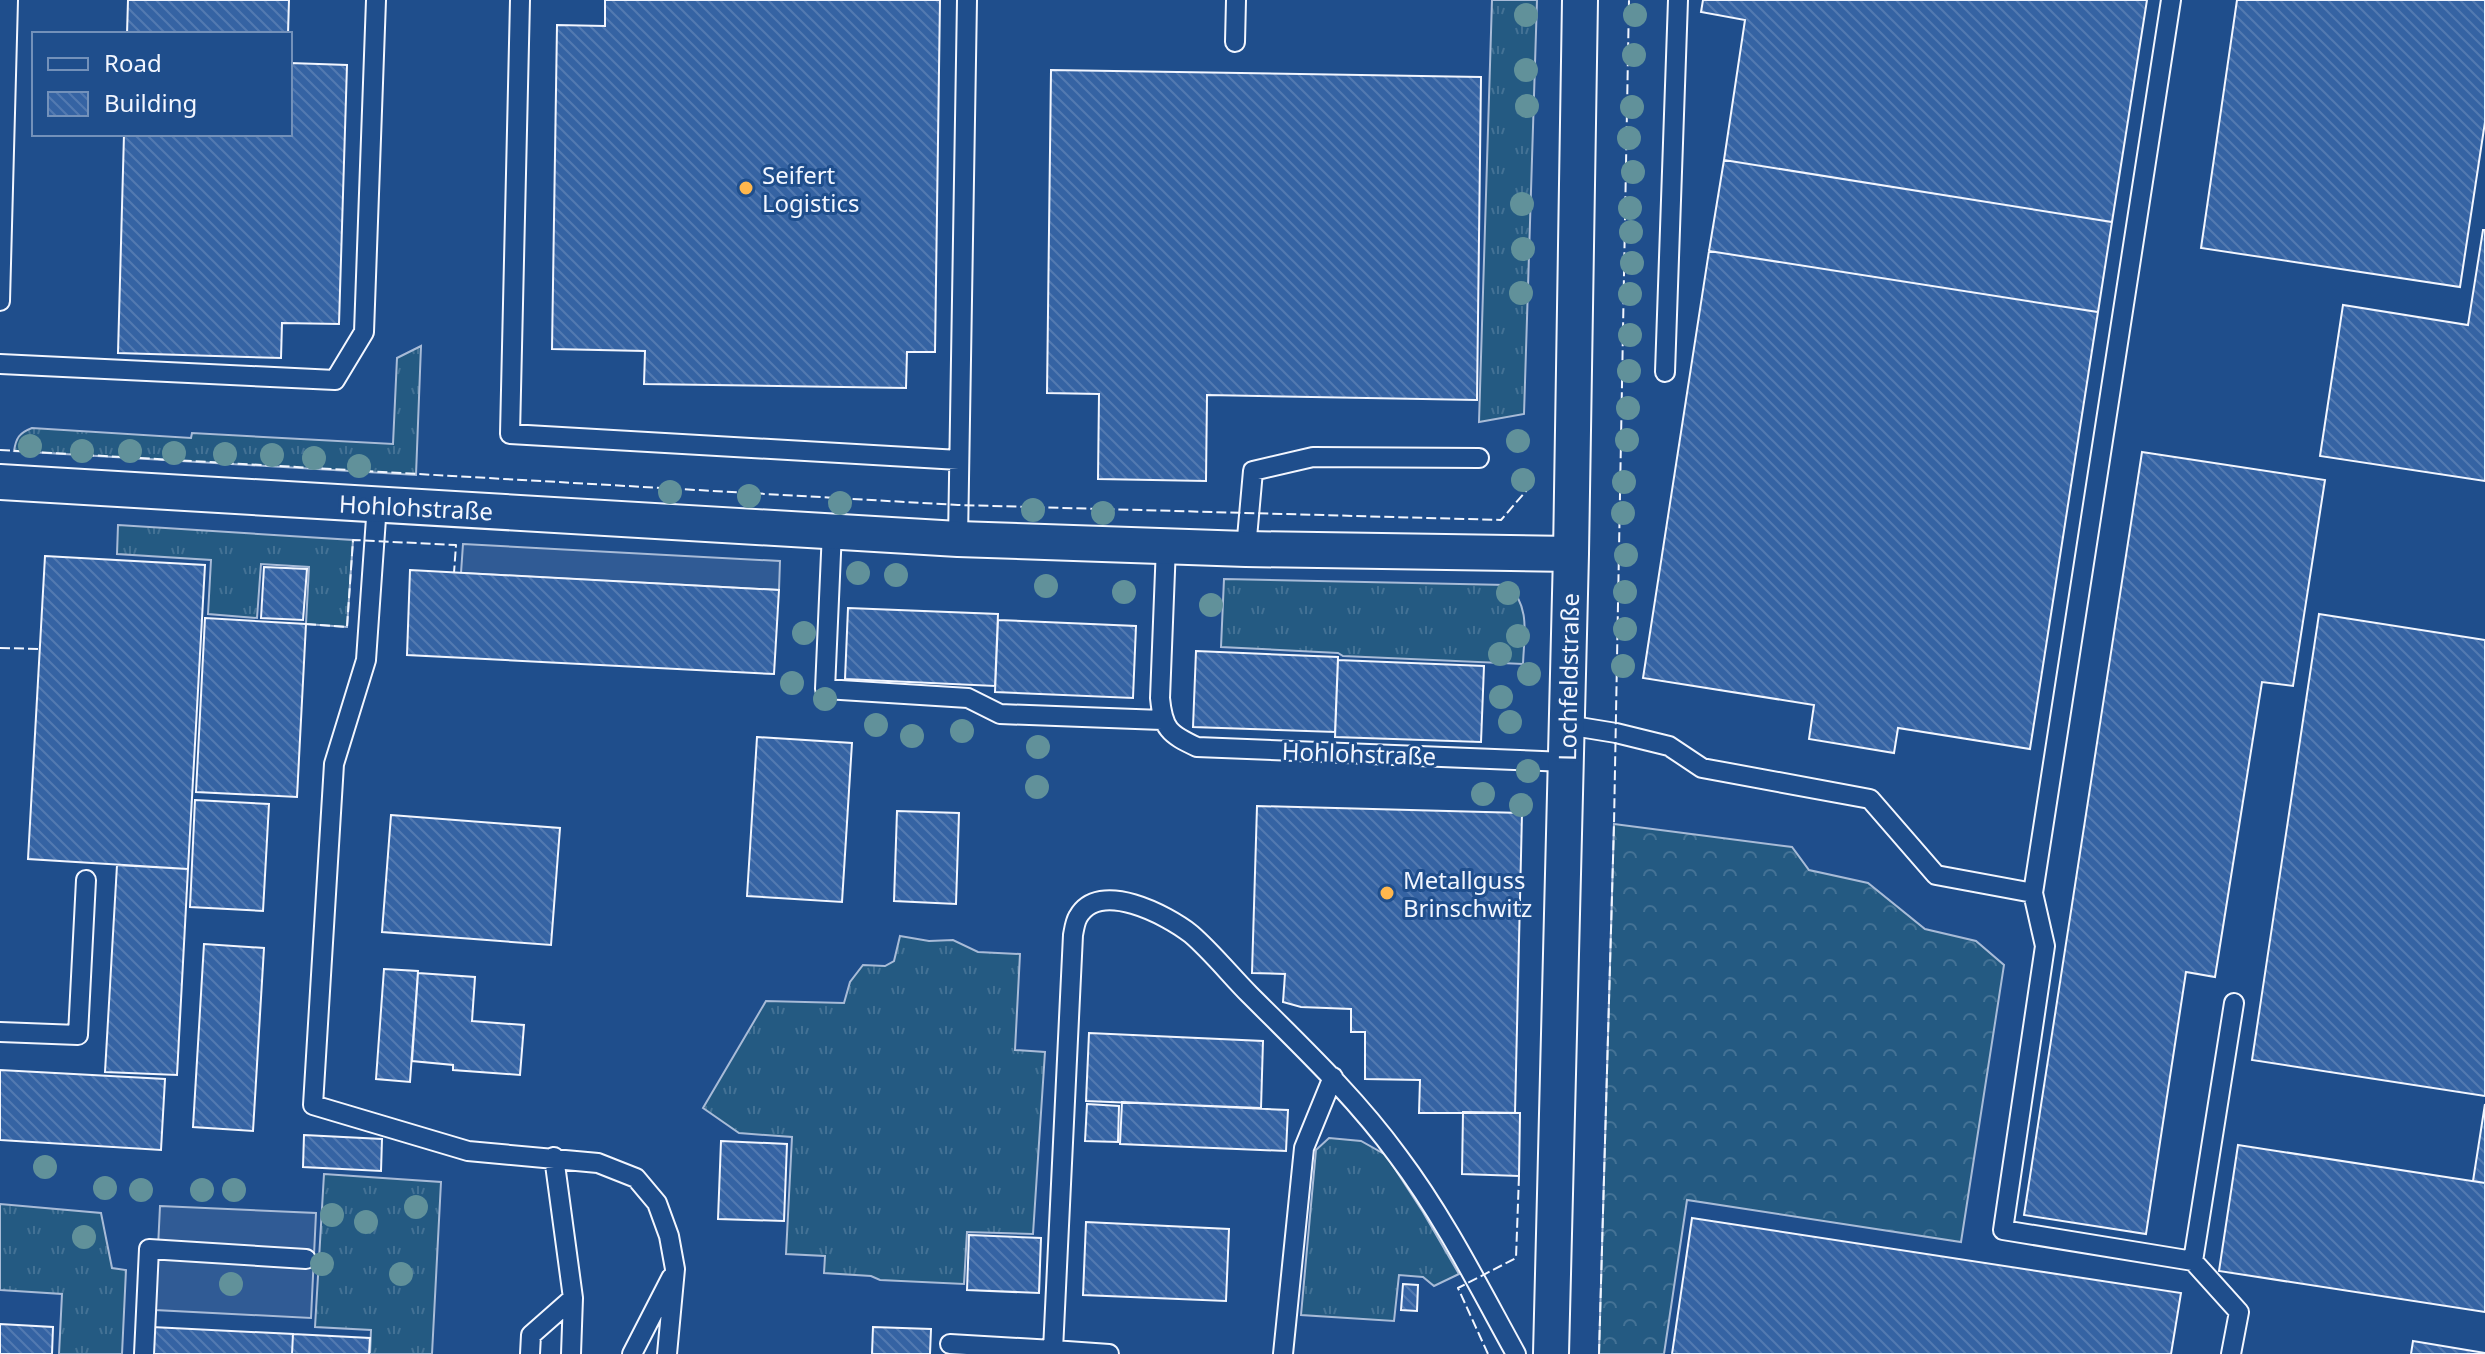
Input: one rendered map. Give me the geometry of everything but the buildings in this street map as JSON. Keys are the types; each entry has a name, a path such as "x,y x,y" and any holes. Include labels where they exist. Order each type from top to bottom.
{"street":[{"name":"Lochfeldstraße","path":"1551,1354 1571,554 1580,0"},
{"name":"Hohlohstraße","path":"0,482 958,539 1246,549 1571,554"}],"lane":[{"path":"0,301 8,0"},
{"path":"0,364 335,380 364,332 376,0"},
{"path":"520,0 510,434 959,460"},
{"path":"958,539 967,0"},
{"path":"1235,42 1236,0"},
{"path":"1665,372 1678,0"},
{"path":"2171,0 2033,893 2045,946 2003,1230 2193,1261 2239,1312 2231,1354"},
{"path":"1246,549 1253,471 1313,457 1479,458"},
{"path":"377,504 366,660 334,764 313,1105 468,1151 598,1163 636,1178 657,1203 669,1236 675,1269 667,1354"},
{"path":"832,531 825,689 968,698 1000,714 1162,720 1160,698 1166,546"},
{"name":"Hohlohstraße","path":"1162,720 1174,736 1197,747 1566,762"},
{"path":"1567,725 1669,746 1702,768 1870,799 1936,875 2033,893"},
{"path":"0,1032 78,1035 86,880"},
{"path":"1053,1350 1073,935 1077,918 1088,906 1103,901 1124,901 1147,909 1190,934 1333,1077 1398,1155 1448,1232 1516,1354"},
{"path":"2193,1261 2234,1003"},
{"path":"1283,1354 1304,1148 1333,1077"},
{"path":"554,1157 573,1298 571,1354"},
{"path":"144,1354 149,1249 306,1259"},
{"path":"632,1354 675,1269"},
{"path":"530,1354 531,1335 573,1298"},
{"path":"950,1344 1109,1354"}],"green space":[{"path":"1492,0 1537,0 1524,414 1479,422"},
{"path":"421,346 416,475 14,451 19,436 32,428 191,438 192,433 393,444 397,358"},
{"path":"118,525 353,540 347,627 306,624 309,567 261,564 257,618 208,614 211,560 117,554"},
{"path":"1224,579 1507,585 1515,593 1523,611 1523,664 1221,647"},
{"path":"1614,824 1792,847 1809,870 1868,883 1925,929 1976,941 2004,965 1961,1242 1687,1200 1664,1354 1599,1354"},
{"path":"900,936 929,941 953,940 978,952 1020,954 1015,1050 1045,1052 1033,1234 967,1232 964,1284 880,1280 871,1276 824,1273 825,1256 786,1254 792,1137 739,1133 703,1108 766,1001 844,1003 850,982 863,965 885,966 894,961"},
{"path":"1329,1138 1361,1141 1386,1155 1459,1274 1434,1286 1423,1277 1399,1275 1394,1321 1301,1315 1316,1150"},
{"path":"324,1174 441,1182 432,1354 370,1354 371,1330 315,1327"},
{"path":"0,1204 101,1213 112,1268 126,1270 122,1354 59,1354 62,1294 0,1290"}],"shaded area":[{"path":"463,544 780,561 779,590 461,573"},
{"path":"160,1206 316,1213 311,1318 155,1310"}],"fence":[{"path":"1599,1354 1614,824 1629,0"},
{"path":"0,450 958,505 1501,520 1533,483"},
{"path":"306,624 347,627 353,540 456,545 454,573"},
{"path":"0,648 40,649"},
{"path":"1488,1354 1458,1288 1516,1258 1519,1176"}],"place":[{"name":"Seifert Logistics","path":"746,188"},
{"name":"Metallguss Brinschwitz","path":"1387,893"}]}
